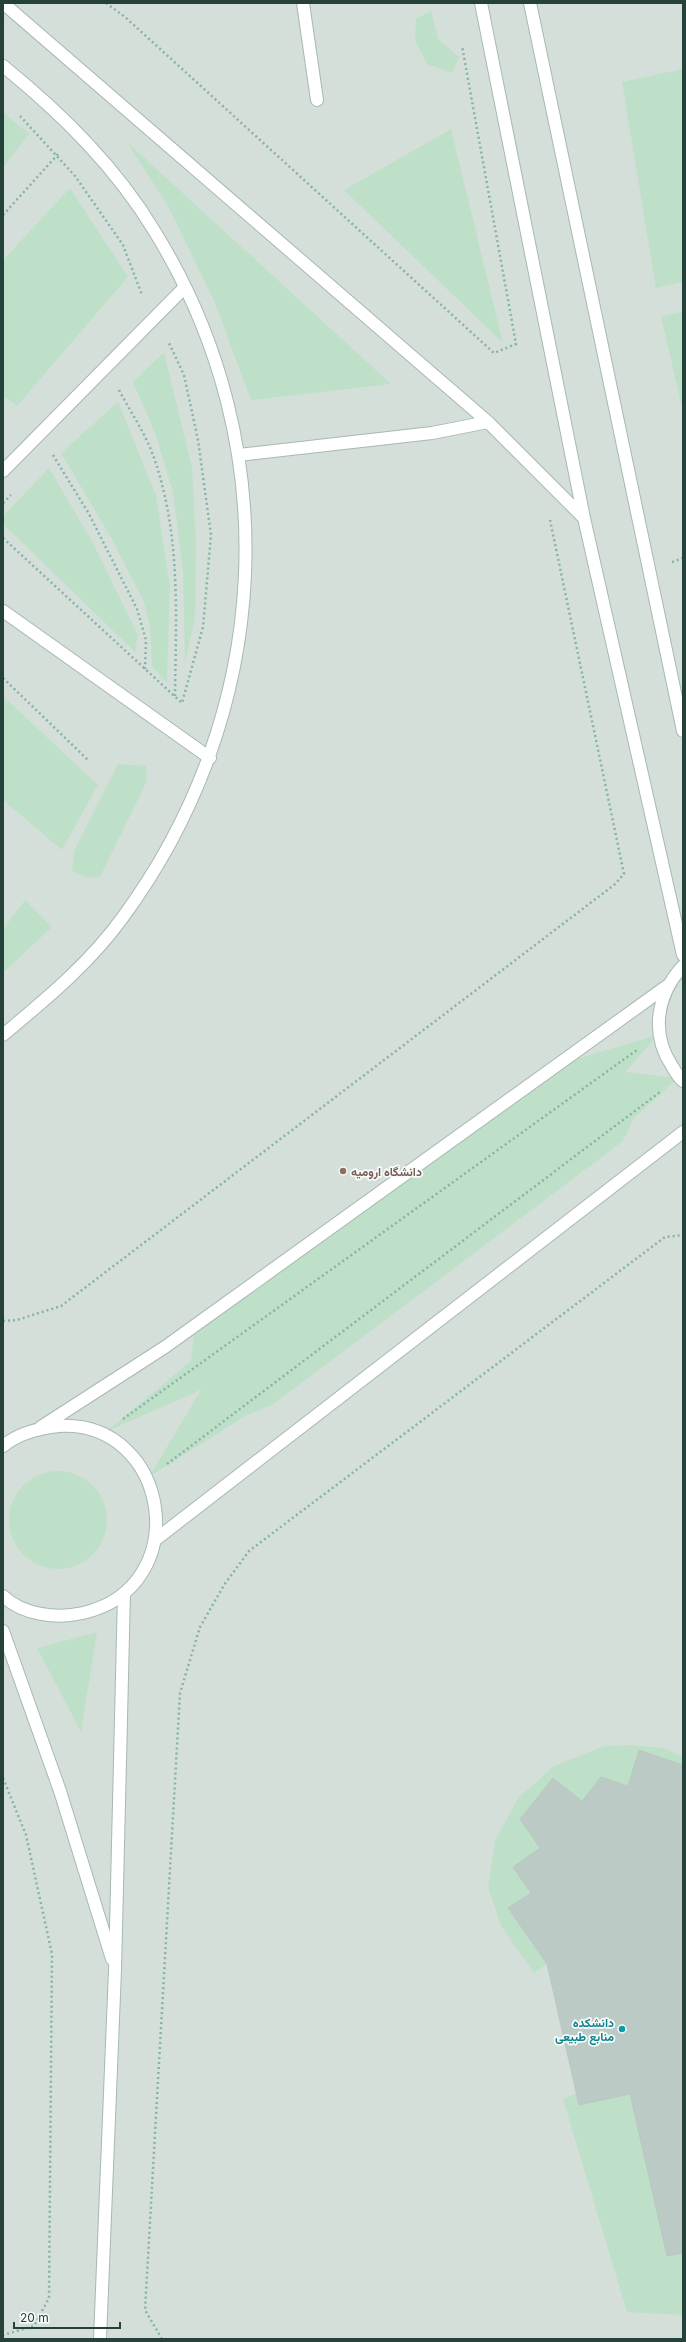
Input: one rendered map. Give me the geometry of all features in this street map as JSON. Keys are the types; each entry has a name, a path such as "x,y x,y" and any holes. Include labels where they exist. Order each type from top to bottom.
{"lane":[{"path":"3,3 488,422 584,518"},
{"path":"303,3 318,100"},
{"path":"481,3 584,518 683,955"},
{"path":"530,3 683,731"},
{"path":"3,66 37,94 78,133 119,180 155,231 185,287 209,341 220,376 239,455 246,531 244,608 232,684 210,758 173,841 122,918 62,986 3,1035"},
{"path":"3,471 185,287"},
{"path":"239,455 432,433 488,422"},
{"path":"3,611 210,758"},
{"path":"6,1439 41,1427 165,1347 667,986 683,966"},
{"path":"667,986 659,1009 659,1034 666,1057 681,1079"},
{"path":"155,1540 683,1132"},
{"path":"3,1596 8,1600 36,1613 67,1617 98,1610 124,1593 144,1570 155,1540 157,1509 147,1479 129,1453 103,1435 73,1426 41,1427"},
{"path":"100,2339 116,1970 124,1593"},
{"path":"3,1631 60,1791 116,1970"}],"path":[{"path":"106,3 125,17 494,353 516,344 461,42"},
{"path":"16,111 56,157 75,176 123,245 142,295 137,301"},
{"path":"3,215 78,133"},
{"path":"3,538 182,703 203,627 211,535 198,440 184,375 165,336"},
{"path":"117,386 152,454 170,516 176,579 174,696"},
{"path":"52,453 89,514 137,609 146,640 146,669"},
{"path":"3,1321 18,1320 61,1306 614,885 624,874 550,518"},
{"path":"668,563 683,558"},
{"path":"3,678 88,760"},
{"path":"103,1435 659,1034"},
{"path":"147,1479 681,1079"},
{"path":"162,2339 144,2310 180,1693 200,1627 224,1585 249,1551 665,1237 683,1235"},
{"path":"3,1778 26,1835 52,1962 49,2298 34,2326 3,2336"}],"shaded area":[{"name":"دانشگاه ارومیه","path":"3,3 683,3 683,2339 3,2339"}],"green space":[{"path":"431,11 438,39 459,57 452,73 427,64 415,40 416,19"},
{"path":"683,69 683,282 656,288 622,82"},
{"path":"3,112 29,134 3,168"},
{"path":"451,129 503,343 344,190"},
{"path":"126,141 391,384 251,400 215,303 168,206"},
{"path":"70,188 128,277 17,406 3,396 3,260"},
{"path":"683,312 683,412 661,316"},
{"path":"164,352 192,467 196,542 195,618 185,664 183,572 173,492 155,433 133,382"},
{"path":"118,402 156,495 170,587 167,683 152,666 150,627 144,602 113,541 61,453"},
{"path":"49,468 92,541 138,635 135,652 3,524 3,516"},
{"path":"4,697 98,785 62,850 3,800"},
{"path":"118,764 146,766 147,781 100,877 88,878 72,871 74,851"},
{"path":"25,900 52,927 3,973 3,929"},
{"path":"657,1035 626,1072 678,1078 634,1118 623,1141 272,1405 245,1416 149,1477 201,1390 107,1431 191,1361 194,1331 566,1062"},
{"path":"58,1471 77,1475 93,1485 103,1501 107,1520 103,1539 93,1555 77,1565 58,1569 39,1565 23,1555 13,1539 9,1520 13,1501 23,1485 39,1475"},
{"path":"97,1632 81,1732 37,1648"},
{"path":"632,1745 663,1748 683,1757 683,1765 640,1751 628,1786 601,1777 582,1801 553,1778 521,1819 540,1848 513,1867 531,1893 508,1909 547,1964 534,1973 501,1926 488,1887 495,1841 518,1798 554,1766 604,1746"},
{"path":"576,2093 579,2105 630,2094 667,2256 683,2253 683,2315 627,2312 563,2099"}],"building":[{"name":"دانشکده منابع طبیعی","path":"639,1750 683,1765 683,2253 667,2256 630,2094 579,2105 547,1964 508,1908 531,1893 513,1867 540,1848 520,1819 553,1778 582,1801 601,1777 628,1786"}],"place":[{"name":"دانشگاه ارومیه","path":"343,1171"},
{"name":"دانشکده منابع طبیعی","path":"622,2029"}]}
